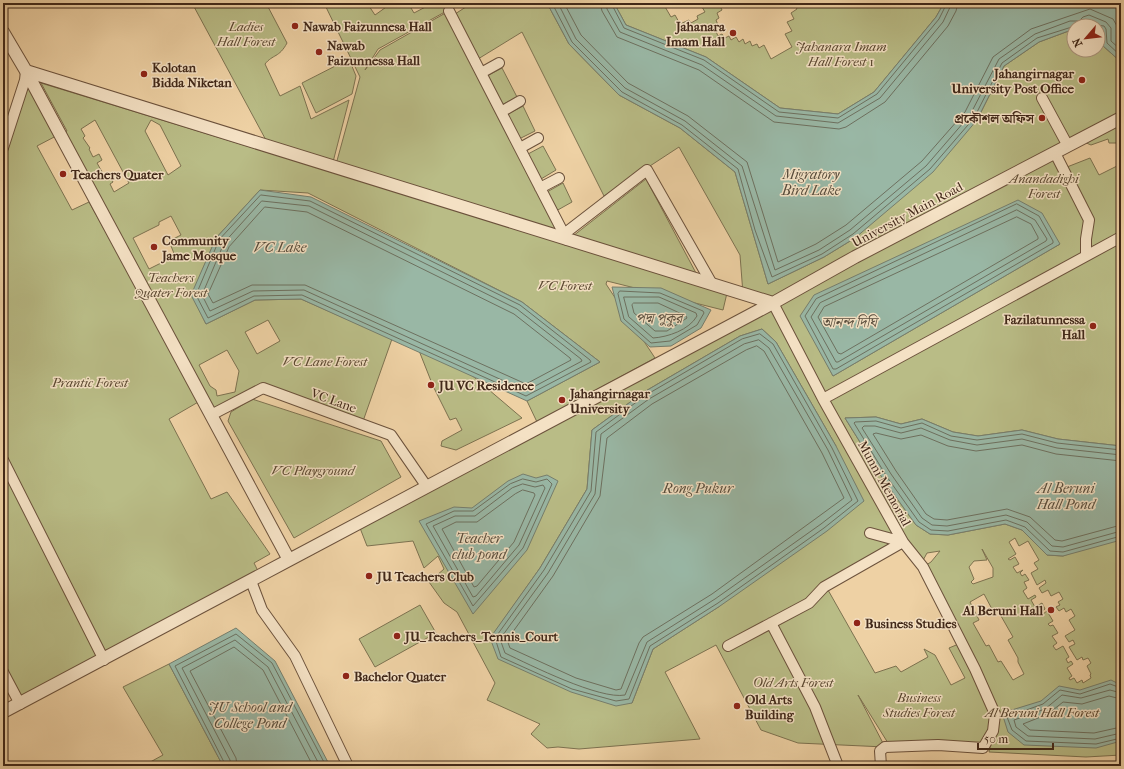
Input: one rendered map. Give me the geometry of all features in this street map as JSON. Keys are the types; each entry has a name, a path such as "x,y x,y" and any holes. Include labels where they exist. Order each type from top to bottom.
{"street":[{"path":"449,11 566,237"},
{"path":"3,32 26,71 289,560"},
{"path":"481,73 499,63"},
{"path":"3,148 25,80 26,71"},
{"path":"26,71 566,237 774,303"},
{"path":"1042,98 1068,146"},
{"path":"501,112 520,102"},
{"name":"University Main Road","path":"3,712 104,660 289,560 774,303 859,254 1121,118"},
{"path":"520,148 538,138"},
{"path":"1054,152 1089,220 1086,239 1086,256"},
{"path":"566,237 647,170 712,284"},
{"path":"540,188 559,178"},
{"path":"823,399 1121,236"},
{"name":"Munni Memorial","path":"728,646 809,603 824,586 903,542 823,399 774,303"},
{"name":"VC Lane","path":"211,415 263,388 391,435 427,487"},
{"path":"3,460 104,660"},
{"path":"870,533 903,542 923,567 975,669 995,714 993,731 983,748 938,745 885,747 880,751 881,766"},
{"path":"251,581 262,610 295,656 348,766"},
{"path":"771,623 815,707 838,766"},
{"path":"3,672 20,704"}],"green space":[{"name":"Ladies Hall Forest","path":"192,3 266,3 287,43 279,54 265,64 280,96 300,86 311,119 349,100 333,162 267,142"},
{"path":"324,3 367,3 375,15 389,5 389,3 408,3 414,13 433,3 461,3 378,49 365,70 380,50 449,11 567,240 335,168 360,77"},
{"path":"472,3 547,3 569,44 619,95 680,128 735,172 768,284 824,257 855,238 977,120 1004,66 1039,42 1066,32 1066,58 1106,58 1106,49 1121,62 1121,113 1055,153 1089,220 1086,255 1121,237 1121,446 1058,439 1022,430 978,436 953,432 922,419 901,424 876,417 845,418 883,479 916,525 930,534 948,535 1005,524 1022,530 1047,555 1063,556 1121,534 1121,755 1086,757 989,752 993,733 983,748 888,743 858,695 885,747 798,743 761,730 716,645 665,672 700,739 579,749 558,747 547,748 531,734 540,724 487,700 495,683 457,612 444,603 429,582 444,569 438,556 424,568 413,541 367,546 360,528 773,303 743,294 740,255 679,147 604,196 522,32 478,59 455,14","holes":["1060,244 833,376 824,358","762,329 776,342 836,446 720,606 653,649 632,703 490,639 540,568 587,489 592,430 644,392 740,336","1015,538 1019,546 1028,541 1039,560 1034,563 1038,569 1031,573 1037,585 1045,580 1046,583 1039,588 1042,593 1048,590 1051,596 1059,592 1063,599 1058,602 1060,605 1056,607 1059,611 1064,608 1066,612 1071,609 1075,616 1069,620 1075,630 1065,636 1069,642 1073,640 1075,644 1069,647 1077,660 1082,657 1083,660 1088,658 1091,663 1087,666 1091,674 1091,678 1083,683 1082,680 1077,683 1074,678 1070,680 1069,678 1072,676 1067,668 1073,664 1071,661 1068,663 1066,659 1069,657 1063,646 1056,650 1053,646 1057,643 1052,636 1058,633 1053,625 1050,626 1048,624 1053,621 1047,611 1043,614 1041,612 1045,609 1042,603 1035,607 1031,600 1036,597 1035,595 1028,599 1023,591 1027,588 1024,582 1029,580 1025,574 1022,576 1020,573 1023,570 1017,573 1013,567 1019,564 1015,557 1010,560 1008,559 1016,554 1009,542","903,542 921,564 927,553 940,551 931,562 923,567 961,643 949,648 965,678 951,685 935,655 924,649 928,657 901,672 896,666 875,673 828,590","982,549 993,568 993,577 973,584 971,582 974,579 969,567 974,561 987,560","984,594 993,611 997,609 1013,637 1008,640 1018,658 1018,662 1024,674 1013,680 1001,661 998,662 989,645 986,646 973,623 979,620 970,602"]},
{"name":"Jahanara Imam Hall Forest 1","path":"614,3 667,3 664,5 671,17 675,15 680,24 689,20 691,23 698,19 697,16 705,12 702,7 708,3 723,3 720,6 722,10 717,13 719,18 716,20 718,25 714,27 718,36 722,34 725,38 729,36 731,40 736,37 739,42 743,39 745,44 750,41 752,46 757,44 759,48 764,45 771,59 792,47 785,34 792,31 787,22 794,19 791,13 797,9 794,3 944,3 936,17 874,92 838,114 780,108 706,57 626,25"},
{"path":"349,59 356,76 352,94 316,113 302,83"},
{"path":"502,68 517,97 502,105 487,76"},
{"name":"Prantic Forest","path":"28,79 58,135 37,146 72,210 89,202 200,401 169,419 211,499 227,492 270,554 254,563 259,573 106,657 3,462 3,161"},
{"path":"41,83 727,293 723,310 607,281 606,284 655,358 537,422 527,401 600,362 522,302 308,193 260,190 216,238 192,295 206,324 255,300 301,299 392,339 362,424 263,388 214,413 64,133 67,131","holes":["95,120 129,183 114,192 110,184 113,182 110,177 106,179 97,163 102,160 99,154 93,157 89,149 90,148 83,138 85,136 81,129","151,120 160,125 181,166 168,175 145,131","171,216 181,235 169,241 175,256 149,269 133,238 159,225 159,222","268,320 280,341 257,354 245,332","227,350 239,371 235,392 217,396 216,390 210,386 199,365"]},
{"path":"523,106 535,131 519,139 506,115"},
{"path":"1121,119 1121,144 1109,143 1108,139 1091,145 1084,142"},
{"path":"543,146 556,170 541,179 528,154"},
{"path":"1090,158 1099,175 1121,164 1121,232 1090,248 1091,215 1067,167"},
{"path":"646,179 696,273 573,236"},
{"path":"563,183 572,202 556,211 547,192"},
{"path":"414,338 448,355 522,418 456,450 441,446 442,441 462,430 456,418 450,420 433,386"},
{"name":"VC Playground","path":"252,399 381,441 401,477 294,538 228,421 231,412"},
{"path":"3,472 102,660 20,701 3,669"},
{"name":"JU_Teachers_Tennis_Court","path":"420,605 436,633 375,667 359,639"},
{"path":"169,664 223,766 143,766 163,755 123,687"}],"water":[{"name":"Migratory Bird Lake","path":"547,3 614,3 626,25 706,57 780,108 838,114 874,92 936,17 944,3 1121,3 1121,62 1106,49 1106,18 1066,18 1066,32 1039,42 1004,66 977,120 933,172 855,238 824,257 768,284 735,172 680,128 619,95 569,44"},
{"name":"VC Lake","path":"260,190 311,197 522,302 600,362 527,401 301,299 255,300 206,324 191,295 216,238"},
{"name":"আনন্দ দিঘি","path":"1018,200 1042,213 1060,244 833,376 800,316 814,295"},
{"name":"পদ্ম পুকুর","path":"612,287 661,288 711,310 701,328 671,346 650,347 621,321"},
{"name":"Rong Pukur","path":"762,329 776,342 836,446 864,501 827,531 720,606 653,649 632,703 616,706 571,692 498,659 490,638 540,568 587,489 592,430 644,392 740,336"},
{"name":"Al Beruni Hall Pond","path":"876,417 901,424 922,419 953,432 978,436 1022,430 1058,439 1121,446 1121,540 1063,556 1047,555 1022,530 1005,524 948,535 930,534 916,525 883,479 845,418"},
{"name":"Teacher club pond","path":"523,474 536,478 547,475 558,481 527,550 473,614 419,521 454,507 472,508 508,481"},
{"name":"JU School and College Pond","path":"236,628 275,661 330,766 223,766 169,664"},
{"path":"1111,680 1121,685 1121,741 1096,748 1024,745 1008,732 1002,713 1041,701 1059,686 1080,690"}],"place":[{"name":"Nawab Faizunnesa Hall","path":"295,26"},
{"name":"Jahanara Imam Hall","path":"733,33"},
{"name":"Nawab Faizunnessa Hall","path":"319,52"},
{"name":"Kolotan Bidda Niketan","path":"144,74"},
{"name":"Jahangirnagar University Post Office","path":"1082,80"},
{"name":"প্রকৌশল অফিস","path":"1042,118"},
{"name":"Teachers Quater","path":"63,174"},
{"name":"Community Jame Mosque","path":"154,247"},
{"name":"Fazilatunnessa Hall","path":"1093,326"},
{"name":"JU VC Residence","path":"431,385"},
{"name":"Jahangirnagar University","path":"562,400"},
{"name":"JU Teachers Club","path":"369,576"},
{"name":"Al Beruni Hall","path":"1051,610"},
{"name":"Business Studies","path":"857,623"},
{"name":"JU_Teachers_Tennis_Court","path":"397,636"},
{"name":"Bachelor Quater","path":"346,676"},
{"name":"Old Arts Building","path":"737,706"}],"park label":[{"name":"Anandadighi Forest","path":"1044,186"},
{"name":"Teachers Quater Forest","path":"171,284"},
{"name":"VC Forest","path":"565,285"},
{"name":"VC Lane Forest","path":"325,361"},
{"name":"Old Arts Forest","path":"793,682"},
{"name":"Business Studies Forest","path":"919,704"},
{"name":"Al Beruni Hall Forest","path":"1042,712"}]}
